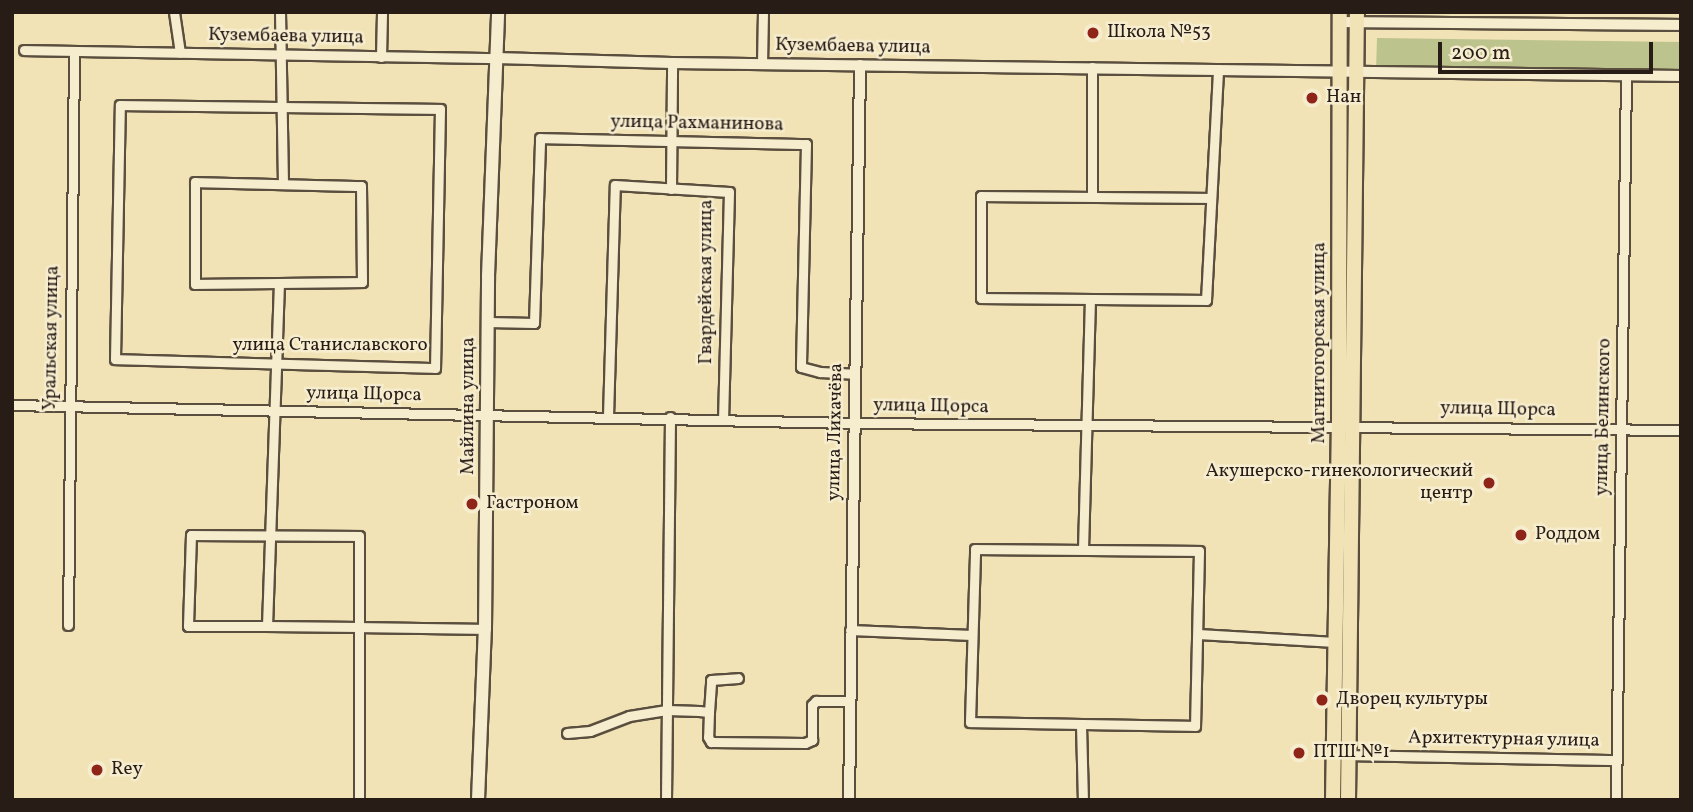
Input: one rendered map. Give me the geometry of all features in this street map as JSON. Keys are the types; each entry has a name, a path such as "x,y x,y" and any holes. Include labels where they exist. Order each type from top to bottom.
{"main road":[{"name":"Майлина улица","path":"478,800 485,629 488,322 498,12"},
{"name":"Магнитогорская улица","path":"1340,17 1338,72 1346,428 1348,800"},
{"name":"Магнитогорская улица","path":"1333,800 1335,642 1346,428 1357,17"}],"street":[{"path":"174,12 180,53"},
{"path":"280,12 283,183"},
{"path":"381,57 383,12"},
{"path":"762,64 763,12"},
{"path":"1340,17 1681,25"},
{"name":"Кузембаева улица","path":"24,50 672,63 1681,76"},
{"name":"Уральская улица","path":"68,625 68,408 75,51"},
{"path":"671,189 672,63"},
{"name":"улица Лихачёва","path":"849,800 860,65"},
{"path":"1091,67 1092,195"},
{"path":"1210,198 981,196 981,298 1206,300 1218,69"},
{"name":"улица Белинского","path":"1616,800 1626,76"},
{"name":"улица Станиславского","path":"120,105 440,108 435,368 276,364 115,359 120,105"},
{"name":"улица Рахманинова","path":"488,322 534,323 540,138 806,144 802,367 820,372 854,374"},
{"path":"195,183 283,183 361,186 362,282 195,284 195,183"},
{"name":"Гвардейская улица","path":"608,416 615,185 729,192 723,419"},
{"path":"267,626 279,285"},
{"path":"1083,550 1090,299"},
{"name":"улица Щорса","path":"12,405 670,417 853,424 1681,430"},
{"path":"666,800 670,417"},
{"path":"359,800 359,627 359,536 191,535 188,626 267,626 359,627 485,629"},
{"path":"975,549 1083,550 1199,551 1195,726 970,722 975,549"},
{"path":"850,630 972,635"},
{"path":"1198,634 1335,642"},
{"path":"738,678 711,680 708,737 711,742 805,743 812,740 812,705 816,701 850,701"},
{"path":"567,733 590,732 629,716 667,710 709,712"},
{"path":"1082,724 1083,800"},
{"name":"Архитектурная улица","path":"1348,755 1617,760"}],"green space":[{"path":"1377,38 1681,42 1681,76 1376,71"}],"place":[{"name":"Школа №53","path":"1093,33"},
{"name":"Нан","path":"1312,98"},
{"name":"Акушерско-гинекологический центр","path":"1489,483"},
{"name":"Гастроном","path":"472,504"},
{"name":"Роддом","path":"1521,535"},
{"name":"Дворец культуры","path":"1322,700"},
{"name":"ПТШ №1","path":"1299,753"},
{"name":"Rey","path":"97,770"}]}
